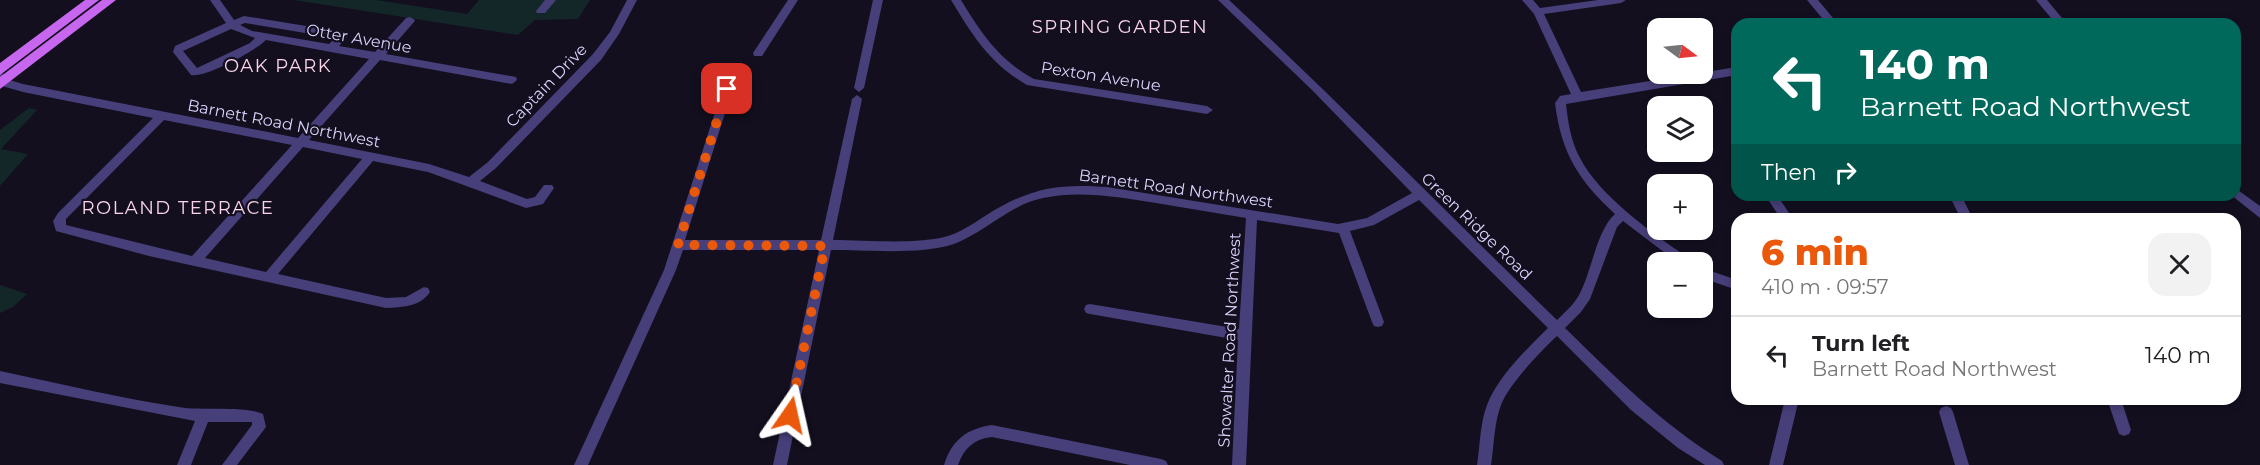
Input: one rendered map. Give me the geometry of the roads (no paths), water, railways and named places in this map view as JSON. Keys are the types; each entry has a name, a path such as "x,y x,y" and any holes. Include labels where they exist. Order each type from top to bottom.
{"main road":[{"path":"1,78 93,0"},
{"path":"1,78 110,0"}],"street":[{"path":"214,0 232,25"},
{"path":"541,11 551,0"},
{"name":"Captain Drive","path":"471,182 492,165 597,57 614,34 632,0"},
{"path":"758,54 794,0"},
{"path":"780,465 878,0"},
{"name":"Pexton Avenue","path":"956,0 988,51 1018,76 1031,82 1207,110"},
{"name":"Green Ridge Road","path":"1223,0 1316,87 1421,195 1644,413 1683,444 1717,465"},
{"path":"1527,0 1538,12 1578,96"},
{"path":"1538,12 1621,0"},
{"path":"1812,0 1828,18"},
{"path":"2042,0 2057,18"},
{"path":"264,36 254,46 198,72 178,52 179,49 244,18 343,36 331,48"},
{"path":"195,261 410,20"},
{"name":"Otter Avenue","path":"232,25 245,33 512,80"},
{"path":"1673,252 1624,214 1581,169 1571,151 1560,103 1564,99 1578,96 1731,72"},
{"path":"581,465 622,370 659,298 732,75"},
{"name":"Barnett Road Northwest","path":"1,78 161,116 429,168 526,204 539,201 548,188"},
{"path":"161,116 62,216 58,225 62,230 386,303 408,302 424,292"},
{"path":"269,277 371,156"},
{"name":"Barnett Road Northwest","path":"678,245 905,247 943,242 968,232 1021,201 1050,191 1068,189 1107,191 1325,228 1343,229 1370,222 1421,195"},
{"path":"2241,197 2260,213"},
{"path":"1484,465 1491,415 1499,394 1505,384 1556,327 1577,308 1586,295 1612,224 1624,214"},
{"name":"Showalter Road Northwest","path":"1239,465 1252,216"},
{"path":"1343,229 1378,322"},
{"path":"1713,277 1731,283"},
{"path":"1090,309 1246,336"},
{"path":"0,378 168,411 204,416 238,415 258,418 260,423 257,430 229,465"},
{"path":"1776,465 1791,405"},
{"path":"2116,405 2124,430"},
{"path":"1946,412 1962,465"},
{"path":"184,465 204,416"},
{"path":"951,465 955,451 966,439 974,434 992,431 1161,465"}],"district":[{"name":"SPRING GARDEN","path":"1120,27"},
{"name":"OAK PARK","path":"278,66"},
{"name":"ROLAND TERRACE","path":"178,208"}]}
